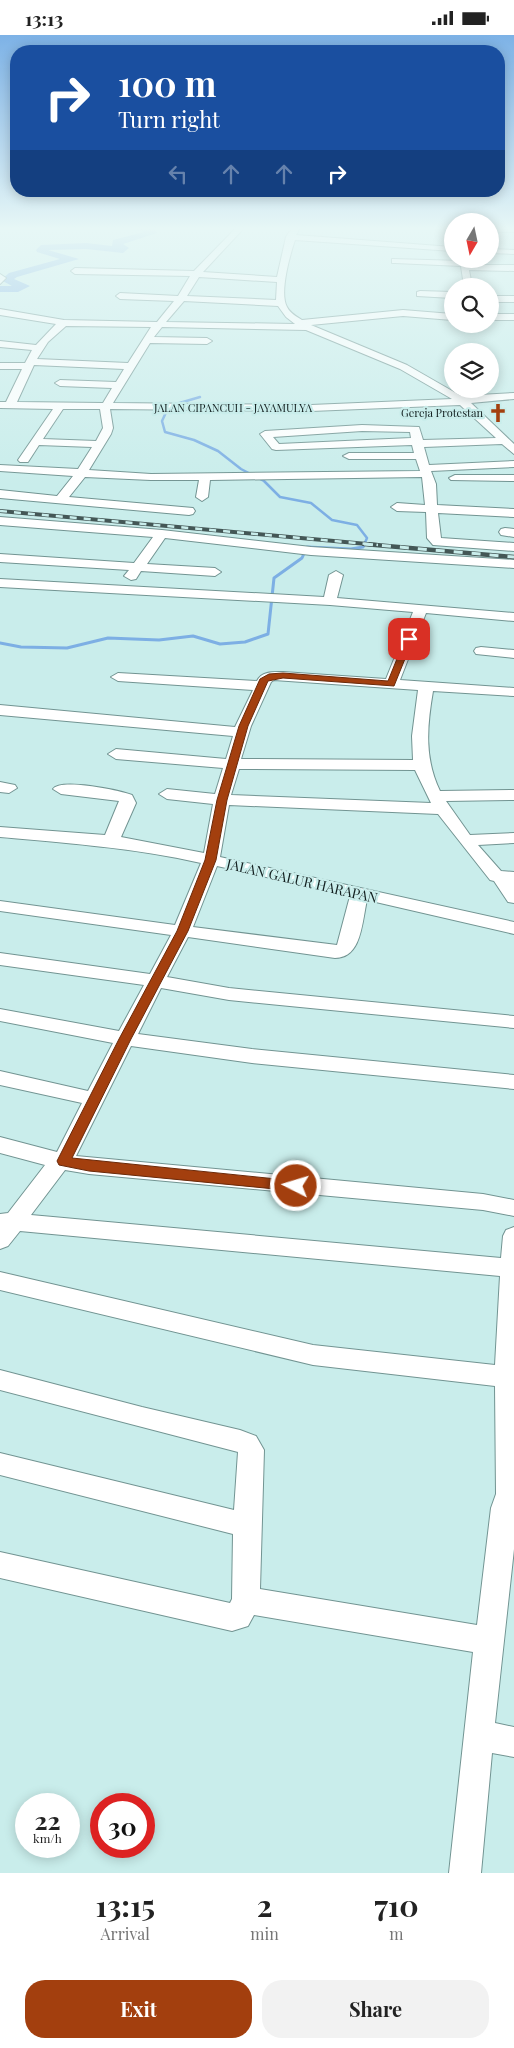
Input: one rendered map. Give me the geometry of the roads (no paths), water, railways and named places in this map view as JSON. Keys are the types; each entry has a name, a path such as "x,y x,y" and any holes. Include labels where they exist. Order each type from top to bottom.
{"street":[{"path":"10,314 64,323 157,326 305,325 397,314"},
{"path":"46,320 53,314"},
{"path":"60,500 81,474 108,429 105,408 147,339 168,314"},
{"path":"289,314 305,325 409,370 464,401 514,451"},
{"path":"412,314 444,316"},
{"path":"0,324 22,317"},
{"path":"499,317 514,317"},
{"path":"5,405 30,364 37,348 49,334 64,323"},
{"path":"147,339 207,341"},
{"path":"0,344 37,348"},
{"path":"0,366 30,364 132,366"},
{"path":"60,383 120,385"},
{"path":"464,401 514,397"},
{"name":"JALAN CIPANCUH - JAYAMULYA","path":"5,405 105,408 407,406 464,401"},
{"path":"407,406 415,429 433,507 433,538 437,542 514,547"},
{"path":"24,460 59,407"},
{"path":"415,429 354,429 265,434 276,447 505,441"},
{"path":"495,430 514,429"},
{"path":"37,441 100,444"},
{"path":"349,456 420,456"},
{"path":"0,468 81,474 250,476 426,473 460,468 514,464"},
{"path":"426,473 480,480 514,478"},
{"path":"202,497 205,476"},
{"path":"0,494 188,511"},
{"path":"397,507 433,507 514,513"},
{"path":"0,521 162,533 306,550 514,564"},
{"path":"123,590 136,567 162,533"},
{"path":"0,558 215,572"},
{"path":"330,601 336,575"},
{"path":"0,583 330,601 514,617"},
{"path":"391,684 421,609"},
{"path":"481,651 514,654"},
{"path":"4,1227 62,1161 182,931 211,860 222,800 242,732 266,677 283,675 391,684 514,691"},
{"path":"118,677 262,686"},
{"path":"426,686 420,726 421,765 429,787 494,874 507,877 514,898"},
{"path":"0,709 242,732"},
{"path":"116,754 233,764 421,765"},
{"path":"61,789 126,798 128,803 110,841"},
{"path":"167,794 222,800 440,803 514,795"},
{"name":"JALAN GALUR HARAPAN","path":"0,832 110,841 158,848 514,928"},
{"path":"468,840 514,838"},
{"path":"0,906 340,952 346,948 360,894"},
{"path":"0,959 155,981 229,994 514,1023"},
{"path":"0,1015 125,1039 252,1056 514,1082"},
{"path":"0,1078 94,1099"},
{"path":"0,1145 62,1161 99,1167 483,1202 514,1208"},
{"path":"4,1227 512,1280"},
{"path":"465,1873 478,1735 505,1508 511,1494 507,1377 514,1236"},
{"path":"0,1281 313,1355 507,1377"},
{"path":"0,1381 247,1444 251,1450 246,1600 238,1615 232,1617 0,1565"},
{"path":"0,1464 247,1525"},
{"path":"246,1600 490,1641"},
{"path":"478,1735 514,1742"}],"waterway":[{"path":"176,404 200,397"},
{"path":"169,406 162,421 165,432 194,440 218,451 241,469 264,481 280,497 311,503 332,520 357,525 367,538 364,545"},
{"path":"0,643 21,647 67,648 108,638 159,640 193,636 220,644 245,642 268,634 274,578 302,558 307,547 351,549 363,547 365,544"}],"railway":[{"path":"0,511 378,545"},
{"path":"364,544 514,557"}],"place":[{"name":"Gereja Protestan","path":"498,413"}]}
